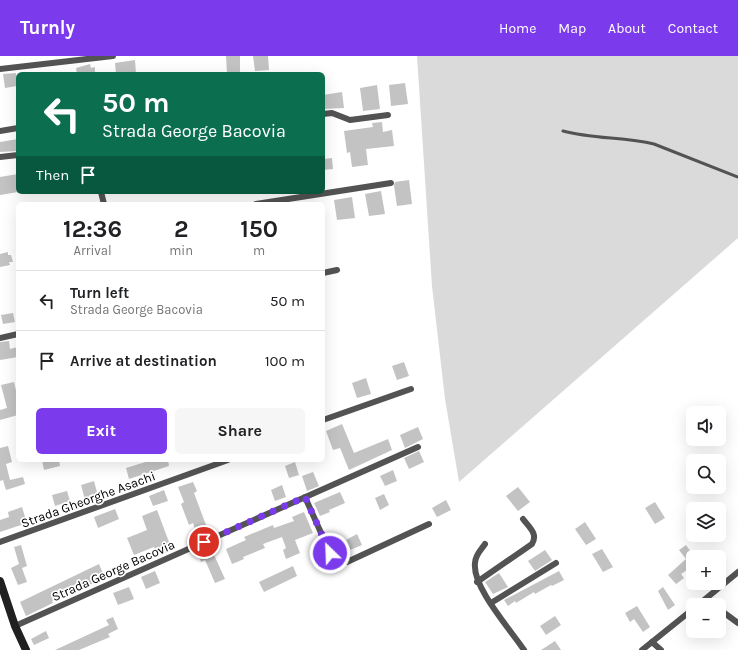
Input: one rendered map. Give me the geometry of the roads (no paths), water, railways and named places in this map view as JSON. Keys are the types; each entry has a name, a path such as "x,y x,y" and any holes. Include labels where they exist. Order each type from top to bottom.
{"street":[{"path":"0,69 113,56"},
{"path":"325,114 332,113 350,120 388,115"},
{"path":"0,131 16,128"},
{"path":"0,157 16,155"},
{"path":"325,193 391,183"},
{"path":"269,202 320,194"},
{"path":"325,273 337,270"},
{"path":"0,338 16,334"},
{"path":"325,419 411,389"},
{"name":"Strada George Bacovia","path":"15,626 418,447"},
{"name":"Strada Gheorghe Asachi","path":"0,542 222,462"},
{"path":"305,497 330,553 341,562 346,562 429,524"},
{"path":"477,582 532,544 535,539 535,534 523,519"},
{"path":"485,544 478,553 475,561 477,582 524,650"},
{"path":"491,603 556,563"},
{"path":"707,598 737,575"},
{"path":"0,581 15,626 26,650"},
{"path":"726,614 738,623"},
{"path":"642,650 686,615"},
{"path":"652,642 661,650"}],"lane":[{"path":"563,131 583,136 640,141 654,144 738,177"}]}
